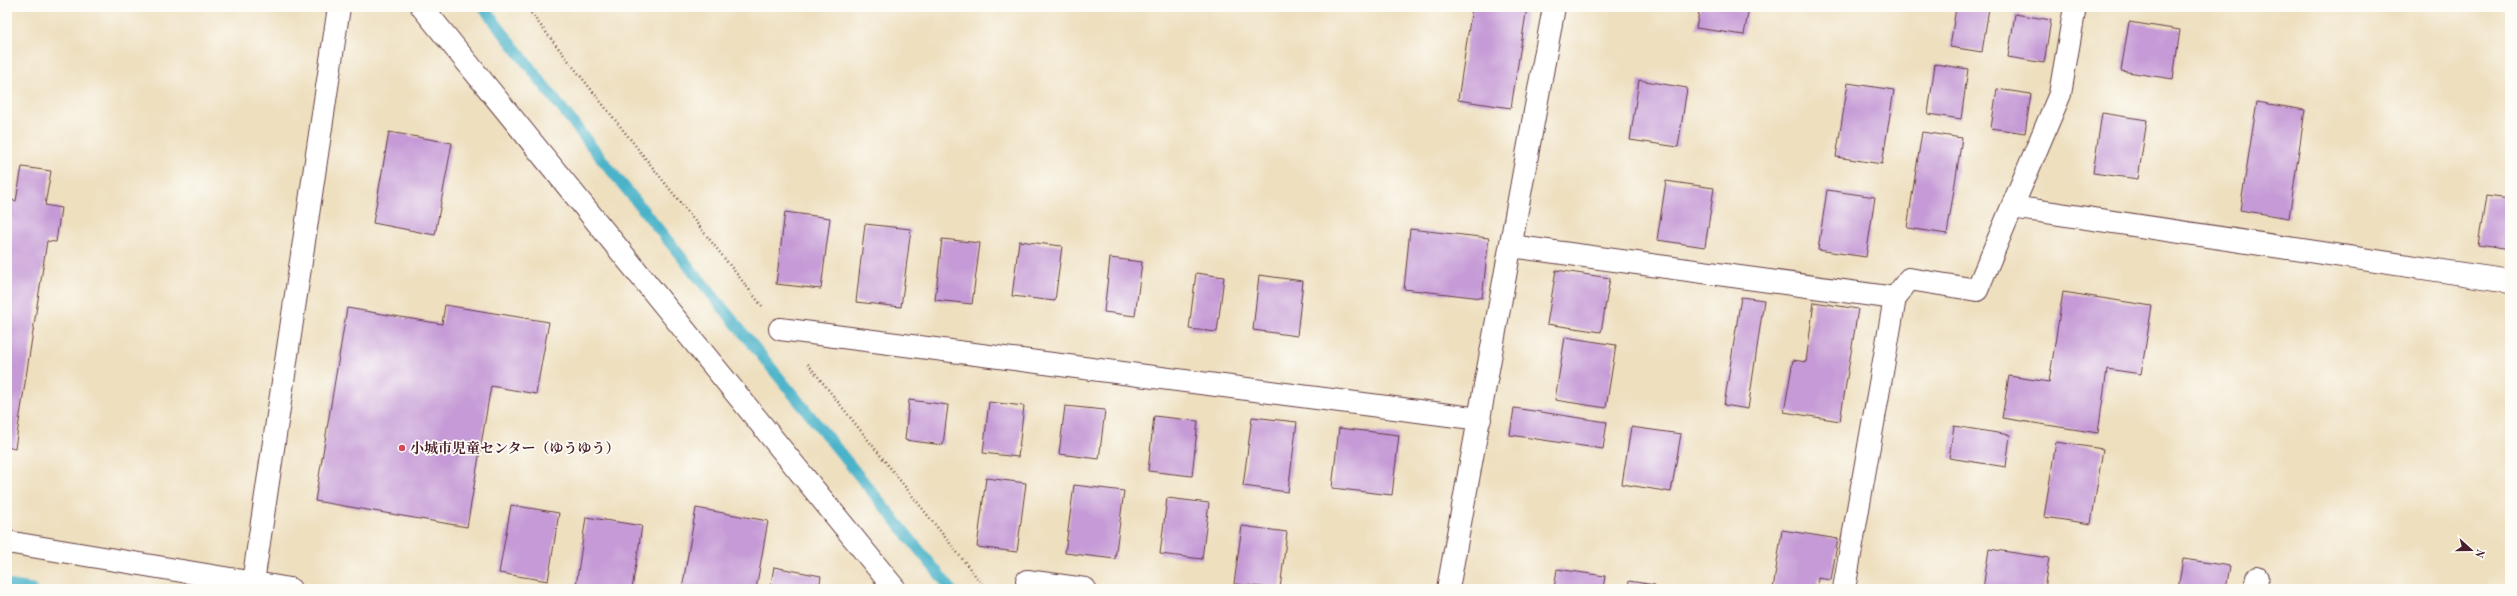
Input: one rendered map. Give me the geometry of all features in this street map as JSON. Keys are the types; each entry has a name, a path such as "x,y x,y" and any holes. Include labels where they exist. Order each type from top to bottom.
{"street":[{"path":"252,586 339,7"},
{"path":"422,7 895,589"},
{"path":"1448,589 1554,7"},
{"path":"1844,589 1895,298 1909,279 1977,290 2060,94 2075,7"},
{"path":"2012,207 2510,281"},
{"path":"1511,246 1895,298"},
{"path":"780,329 1480,419"},
{"path":"7,542 252,586 290,589"},
{"path":"1027,582 1085,589"}],"path":[{"path":"526,7 986,589"}],"building":[{"path":"1472,7 1527,7 1511,108 1458,100"},
{"path":"1700,7 1749,7 1744,35 1696,28"},
{"path":"1956,7 1989,8 1982,52 1950,47"},
{"path":"2015,14 2051,20 2044,63 2008,57"},
{"path":"2129,22 2180,30 2173,79 2121,71"},
{"path":"1935,64 1968,69 1961,119 1928,114"},
{"path":"1639,80 1687,88 1678,147 1630,140"},
{"path":"1848,83 1894,90 1882,164 1836,157"},
{"path":"1997,89 2031,94 2025,133 1991,128"},
{"path":"2257,102 2305,110 2289,218 2240,210"},
{"path":"2102,113 2147,120 2138,179 2093,173"},
{"path":"389,132 452,143 435,235 373,223"},
{"path":"1922,132 1962,138 1947,234 1907,228"},
{"path":"22,167 51,171 45,205 61,208 56,242 47,241 15,448 7,447 7,199 16,201"},
{"path":"1666,181 1714,188 1705,247 1657,240"},
{"path":"1827,190 1875,197 1866,257 1818,250"},
{"path":"2486,196 2510,199 2510,250 2478,245"},
{"path":"785,212 830,218 821,289 776,284"},
{"path":"865,224 911,229 901,307 856,302"},
{"path":"1410,229 1489,238 1482,298 1404,289"},
{"path":"942,239 980,243 972,304 935,300"},
{"path":"1019,241 1062,246 1055,301 1012,296"},
{"path":"1110,258 1142,262 1135,316 1104,312"},
{"path":"1556,270 1610,278 1601,332 1547,324"},
{"path":"1196,273 1224,277 1217,332 1189,329"},
{"path":"1259,275 1303,281 1297,336 1253,330"},
{"path":"2063,292 2152,306 2141,374 2107,369 2098,433 2002,418 2009,376 2049,382"},
{"path":"1741,297 1764,300 1748,409 1724,405"},
{"path":"1814,302 1858,309 1840,421 1784,412 1793,360 1806,362"},
{"name":"小城市児童センター（ゆうゆう）","path":"445,305 549,322 536,394 491,386 467,527 315,501 347,308 442,324"},
{"path":"1565,337 1616,345 1606,408 1555,400"},
{"path":"909,400 948,405 943,445 905,440"},
{"path":"989,402 1024,406 1018,457 983,453"},
{"path":"1065,406 1105,410 1099,459 1059,454"},
{"path":"1514,408 1607,422 1603,449 1510,435"},
{"path":"1154,416 1198,421 1192,476 1148,471"},
{"path":"1252,417 1297,422 1288,492 1243,486"},
{"path":"1954,426 2010,435 2006,467 1949,458"},
{"path":"1631,427 1681,434 1671,492 1622,484"},
{"path":"1339,428 1399,435 1392,495 1332,488"},
{"path":"2056,442 2103,449 2091,524 2044,517"},
{"path":"986,478 1026,483 1017,552 977,547"},
{"path":"1074,485 1124,491 1115,559 1065,553"},
{"path":"1167,498 1209,503 1202,559 1160,554"},
{"path":"511,505 559,513 548,581 499,573"},
{"path":"696,508 768,521 756,589 682,589"},
{"path":"586,517 642,526 632,589 596,589 576,586"},
{"path":"1242,526 1287,532 1280,589 1234,584"},
{"path":"1782,530 1838,539 1831,580 1818,578 1817,589 1773,589"},
{"path":"1989,549 2049,558 2044,589 1983,589"},
{"path":"2183,559 2230,566 2226,589 2178,589"},
{"path":"774,567 821,576 819,589 770,589"},
{"path":"1557,569 1605,576 1603,589 1554,589"},
{"path":"1629,581 1655,585 1654,589 1628,589"}],"waterway":[{"path":"483,7 592,147 951,589"},
{"path":"7,585 32,589"}],"place":[{"name":"小城市児童センター（ゆうゆう）","path":"402,448"}]}
